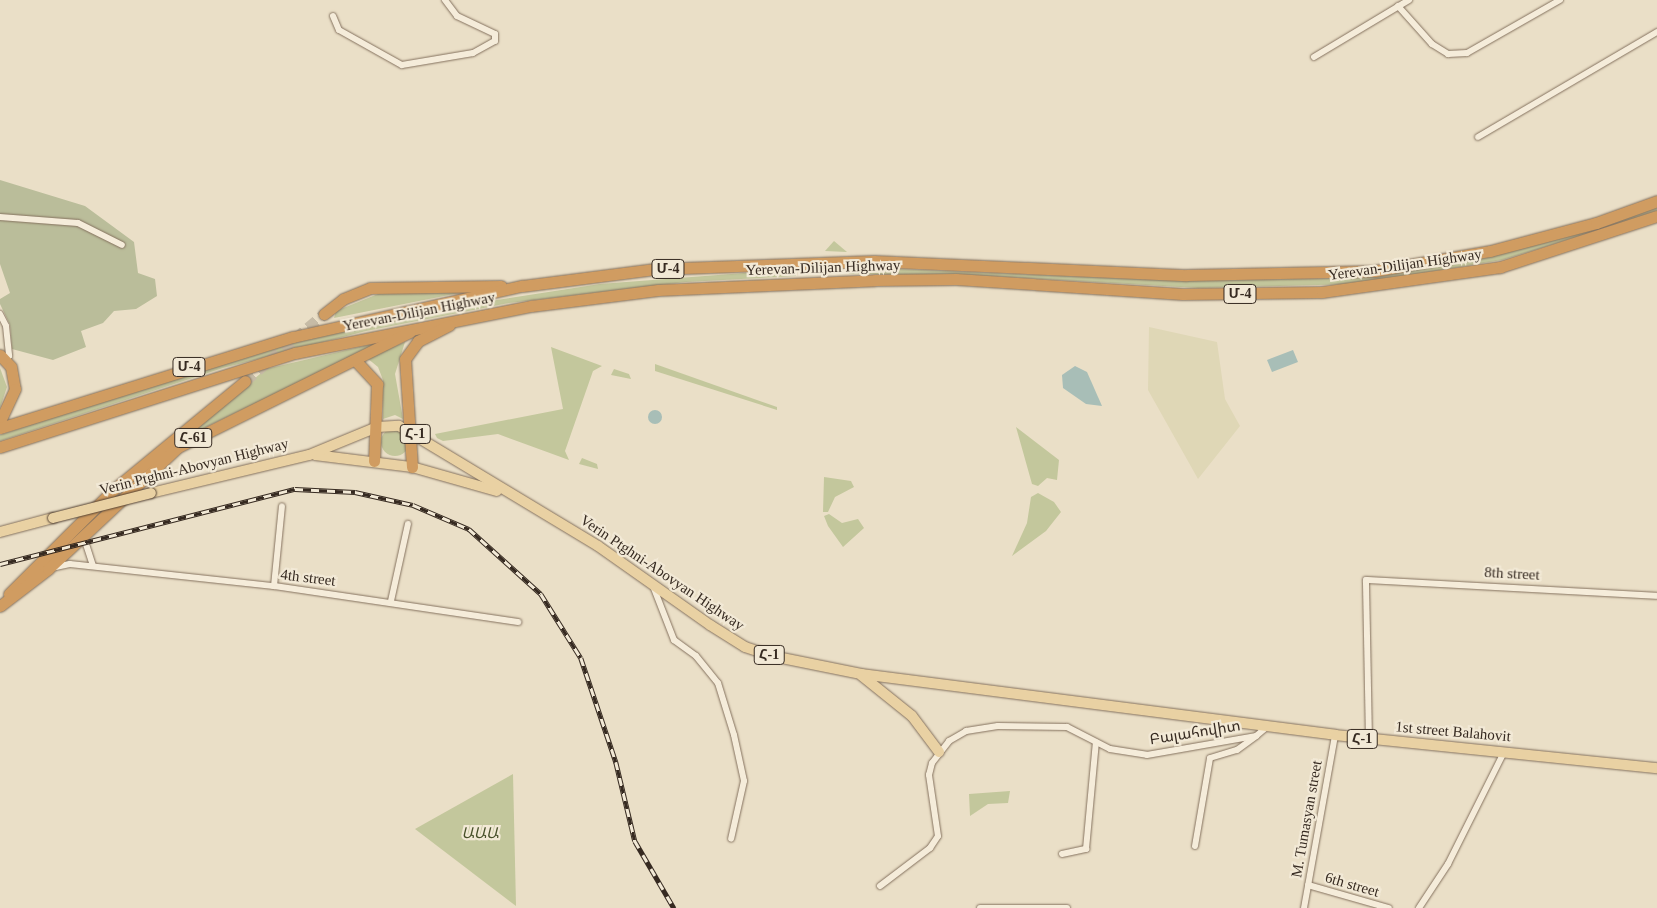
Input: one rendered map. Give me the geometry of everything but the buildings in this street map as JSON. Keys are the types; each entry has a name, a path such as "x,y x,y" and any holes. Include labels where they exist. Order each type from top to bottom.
{"highway":[{"name":"Yerevan-Dilijan Highway","path":"0,428 294,337 522,286 655,269 874,261 1187,275 1374,270 1490,251 1596,223 1657,201"},
{"name":"Yerevan-Dilijan Highway","path":"0,446 295,353 424,325 658,290 875,280 956,279 1183,294 1371,288 1500,267 1657,216"},
{"path":"324,314 343,299 370,288 522,286"},
{"path":"412,467 405,359 418,341 465,319"},
{"name":"Հ-61","path":"0,606 48,569 178,447 424,325"},
{"path":"0,421 15,389 11,367 2,356"},
{"path":"355,360 377,384 378,427 374,461"},
{"name":"Հ-61","path":"0,606 113,490 245,381"}],"main road":[{"name":"Verin Ptghni-Abovyan Highway","path":"0,532 150,493 309,455 378,427 410,430 653,585 745,647 860,674 1068,700"},
{"name":"Verin Ptghni-Abovyan Highway","path":"309,455 374,461 412,467 512,496"},
{"path":"860,674 912,716 939,752"},
{"name":"1st street Balahovit","path":"1068,700 1369,740 1657,768"}],"street":[{"path":"333,16 339,30 402,65 473,53 495,42 495,34 457,16 445,0"},
{"path":"1314,57 1409,0"},
{"path":"1398,6 1432,44 1448,54 1467,53 1560,0"},
{"path":"1478,137 1657,32"},
{"path":"0,217 78,224 122,245"},
{"path":"0,314 6,326 9,356 2,356"},
{"path":"274,586 282,506"},
{"path":"391,602 408,524"},
{"path":"85,534 83,548 94,566"},
{"name":"4th street","path":"48,569 70,564 274,586 518,622"},
{"name":"8th street","path":"1369,740 1366,580 1657,596"},
{"path":"653,585 674,640 696,656 718,683 734,734 744,781 732,839"},
{"name":"Բալահովիտ","path":"880,886 930,848 938,836 929,775 939,752 966,731 998,726 1066,728 1110,750 1147,755 1256,736 1268,726"},
{"name":"M. Tumasyan street","path":"1304,908 1335,735"},
{"path":"1195,846 1210,758 1237,750 1256,736"},
{"path":"1062,854 1086,849 1096,742"},
{"path":"1419,908 1448,864 1504,752"},
{"name":"6th street","path":"1308,885 1389,908"},
{"path":"980,908 1067,908"}],"shaded area":[{"path":"1149,327 1217,342 1225,399 1240,426 1198,479 1148,390"}],"green space":[{"path":"0,180 85,206 134,242 138,273 155,279 157,296 136,309 114,311 103,323 81,331 86,347 53,360 12,349 10,325 0,304 0,299 10,293 0,264"},
{"path":"1657,205 1657,212 1502,260 1356,284 1198,288 989,276 849,274 848,267 1184,281 1348,278 1433,268 1516,250"},
{"path":"834,241 847,252 825,251"},
{"path":"796,269 796,276 686,282 509,303 366,331 223,368 0,441 0,435 190,372 295,342 451,307 600,284"},
{"path":"469,291 334,318 336,311 378,294"},
{"path":"385,341 210,425 183,438 266,369"},
{"path":"405,342 395,374 403,419 395,415 383,419 383,380 378,367 367,358"},
{"path":"551,347 602,366 593,371 565,451 569,460 498,434 443,441 437,438 435,434 563,409"},
{"path":"655,364 777,407 777,410 655,371"},
{"path":"0,368 7,387 0,408"},
{"path":"614,369 629,374 631,379 611,375"},
{"path":"1016,427 1059,460 1057,480 1047,478 1038,486 1032,484"},
{"path":"395,428 405,432 409,442 405,452 395,456 385,452 381,442 385,432"},
{"path":"582,458 597,464 598,469 579,464"},
{"path":"824,477 851,481 854,487 835,497 828,512 823,512"},
{"path":"1038,493 1054,502 1061,512 1046,531 1012,556 1027,523 1031,497"},
{"path":"829,514 842,523 858,519 864,528 843,547 828,526 824,516"},
{"name":"ԱԱԱ","path":"513,774 516,906 415,829"},
{"path":"1010,791 1008,803 988,804 970,816 969,794"}],"water":[{"path":"1293,350 1298,362 1272,372 1267,360"},
{"path":"1075,366 1087,372 1102,406 1086,404 1063,388 1062,375"},
{"path":"655,410 660,412 662,417 660,422 655,424 650,422 648,417 650,412"}],"tunnel":[{"path":"245,381 324,314"}],"railway":[{"path":"0,564 295,489 355,492 413,505 469,529 541,594 581,658 616,762 635,841 674,908"}]}
